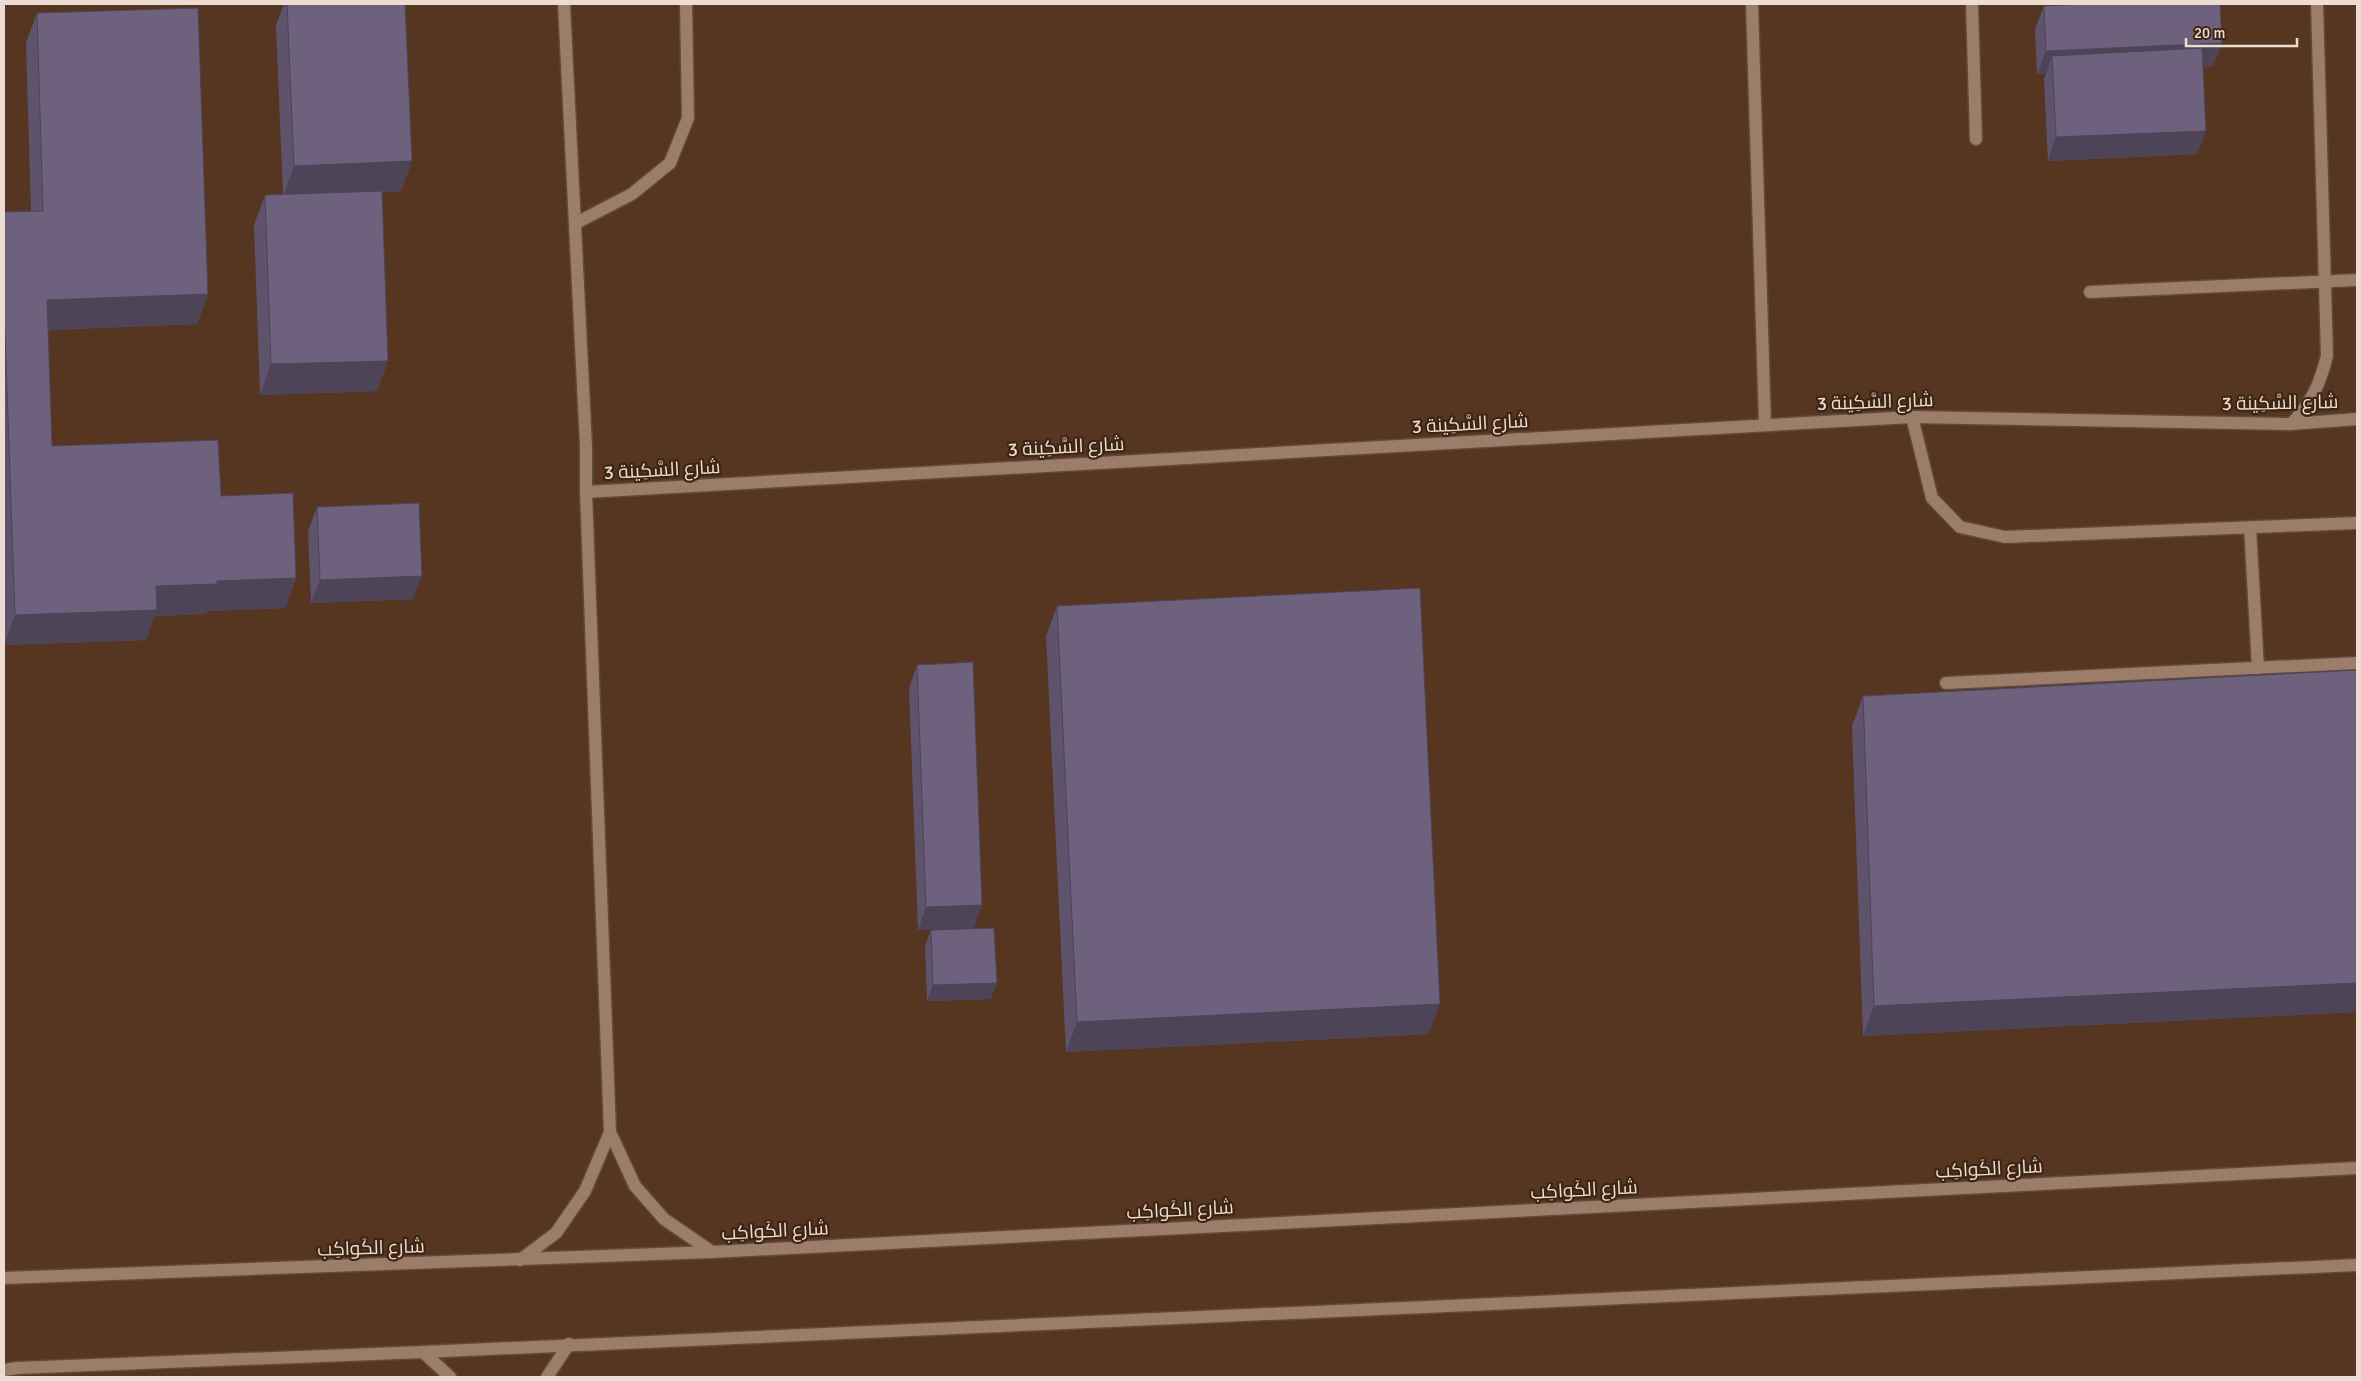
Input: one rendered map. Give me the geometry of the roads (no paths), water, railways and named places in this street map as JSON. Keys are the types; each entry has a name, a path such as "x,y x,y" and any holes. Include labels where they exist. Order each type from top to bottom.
{"street":[{"path":"564,4 586,446 586,492 610,1132 635,1186 664,1219 712,1252"},
{"path":"576,223 632,194 670,163 688,118 686,4"},
{"path":"1752,4 1765,425"},
{"path":"1972,4 1976,138"},
{"path":"2291,424 2314,396 2327,356 2317,4"},
{"path":"2090,292 2357,280"},
{"path":"1912,417 1932,498 1960,528 2005,537 2357,523"},
{"name":"شارع السَّكِينة 3","path":"586,492 1912,417 2291,424 2357,418"},
{"path":"2250,527 2258,668"},
{"path":"1946,683 2357,663"},
{"path":"520,1260 556,1233 585,1191 610,1132"},
{"name":"شارع الكَواكِب","path":"4,1278 712,1252 2357,1168"},
{"path":"4,1370 2357,1265"},
{"path":"547,1377 569,1344"},
{"path":"423,1352 450,1377"}]}
